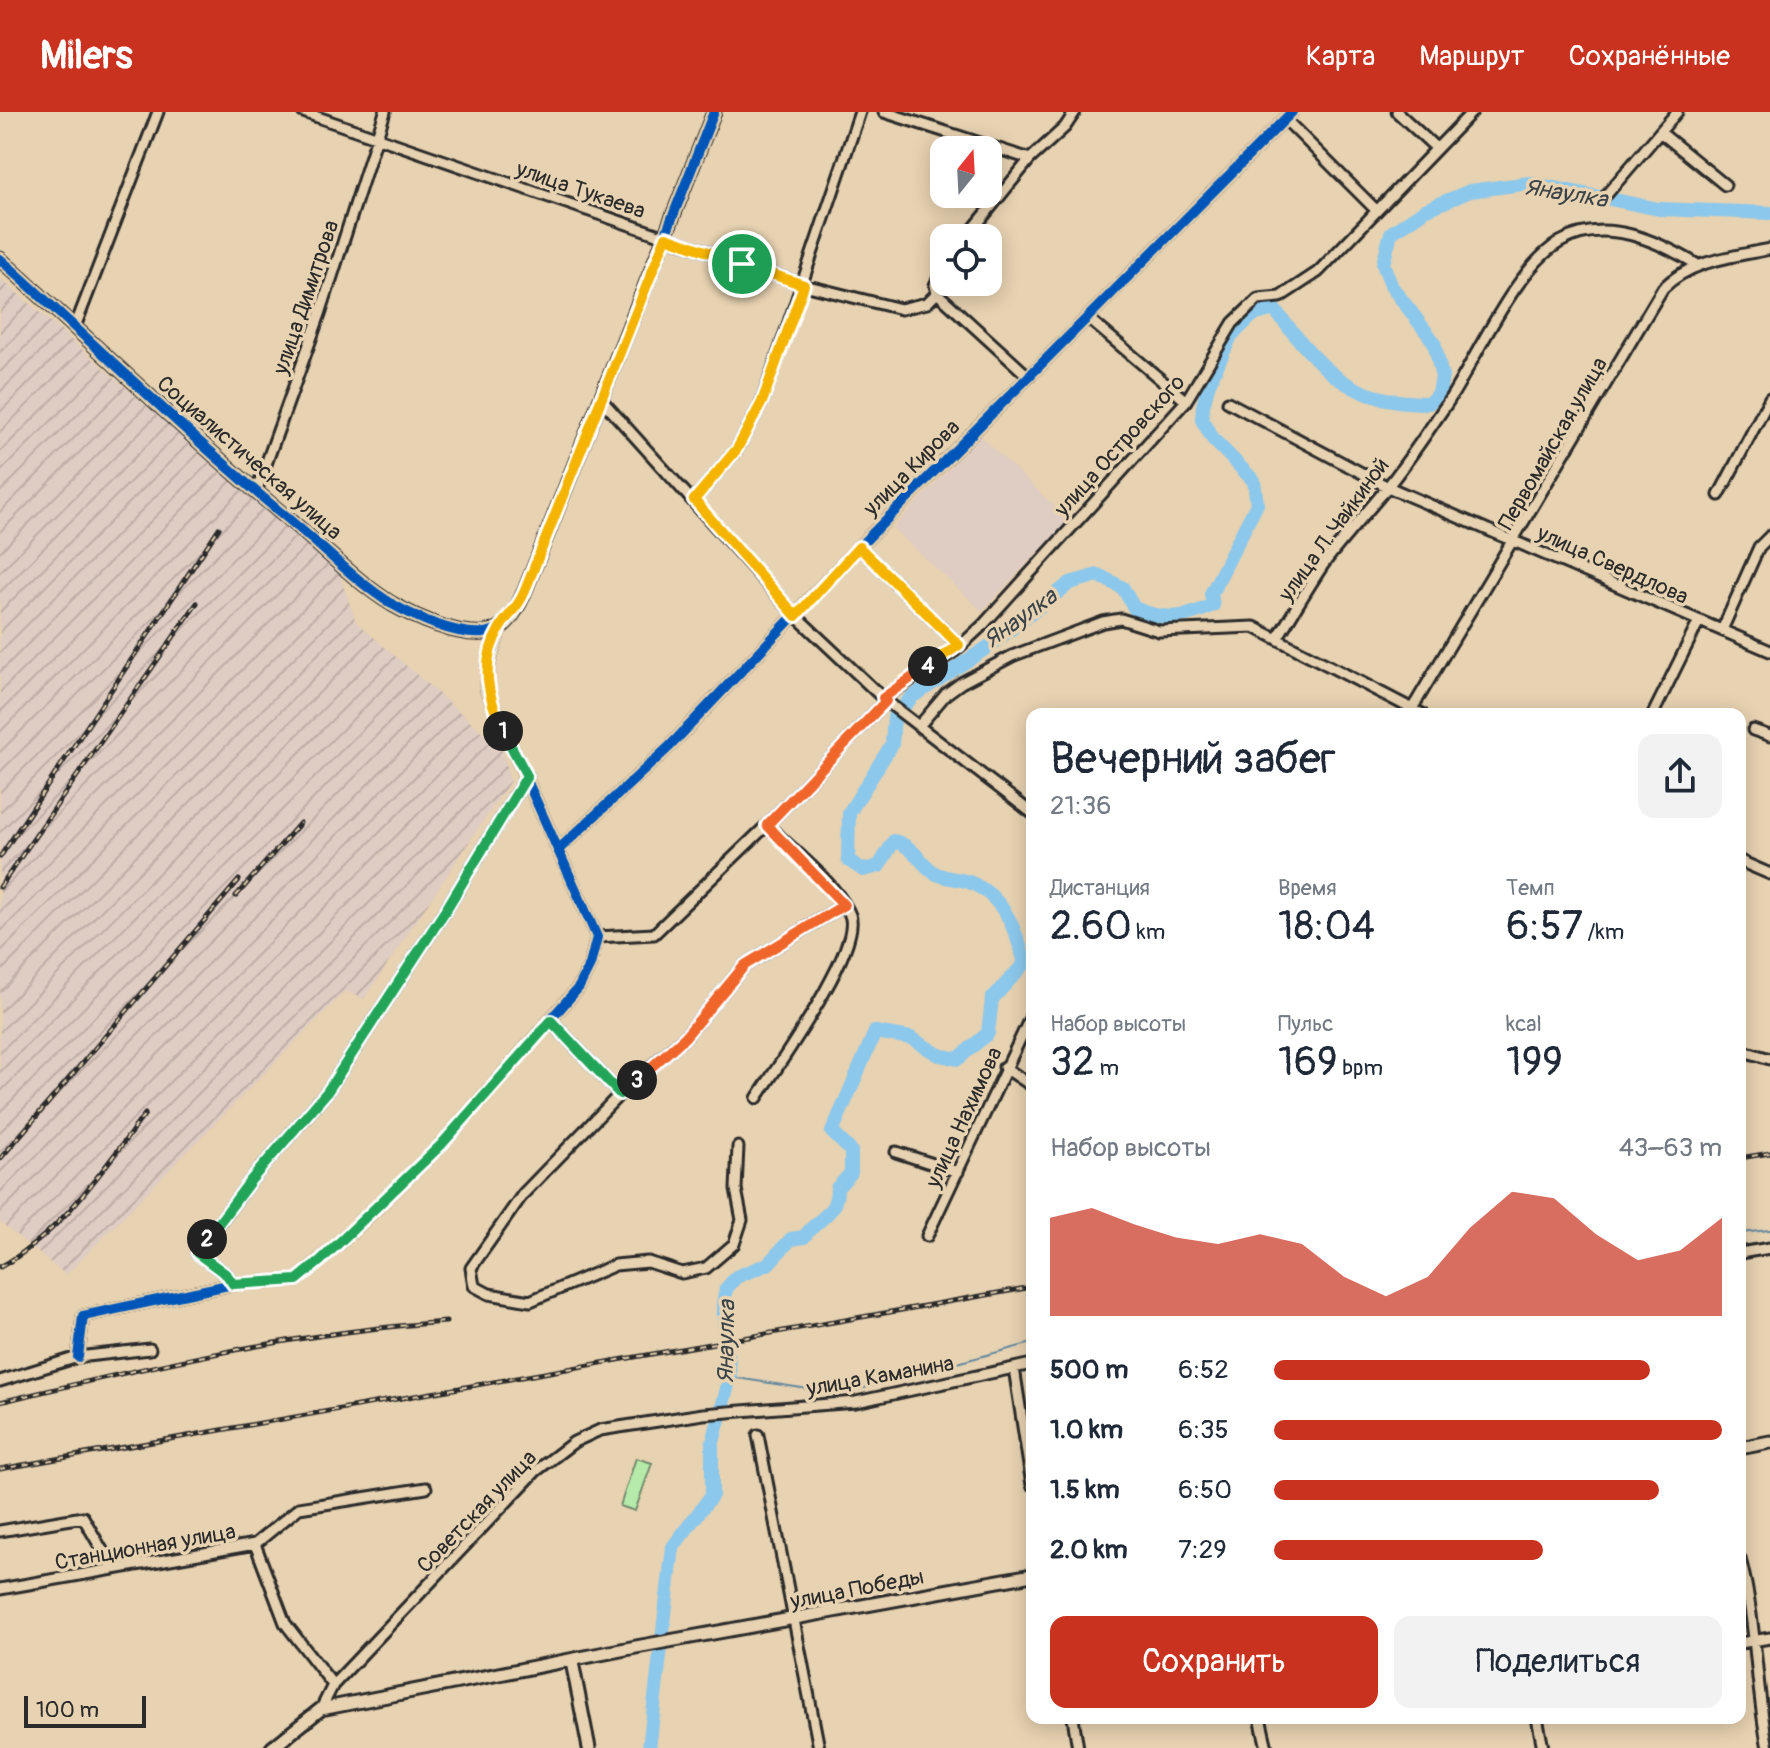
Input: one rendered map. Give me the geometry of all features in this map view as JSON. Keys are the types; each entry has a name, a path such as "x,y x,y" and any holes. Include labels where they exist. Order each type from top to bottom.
{"street":[{"path":"75,327 158,112"},
{"name":"улица Тукаева","path":"303,112 804,285 901,309 927,303 934,296"},
{"name":"улица Димитрова","path":"256,492 320,314 385,112"},
{"path":"78,1357 83,1316 233,1284 297,1280 441,1145 579,987 590,965 597,937 487,691 488,667 500,628 515,613 524,593 714,112"},
{"path":"694,500 737,449 762,402 860,112"},
{"path":"884,112 1030,159"},
{"path":"977,224 1030,159 1065,127 1075,112"},
{"path":"1397,112 1436,148"},
{"name":"улица Островского","path":"597,937 654,934 888,702 983,625 1186,401 1233,323 1258,299 1280,297 1318,272 1472,112"},
{"path":"1607,194 1677,112"},
{"path":"1289,116 1376,210"},
{"name":"улица Кирова","path":"558,850 670,746 859,547 1289,116"},
{"path":"1660,132 1725,185"},
{"name":"улица Л. Чайкиной","path":"1278,637 1324,563 1388,487 1447,403 1479,345 1540,257 1561,241 1585,232 1628,233 1665,245 1698,265"},
{"name":"Первомайская улица","path":"1412,708 1515,541 1663,288 1676,275 1698,265 1770,249"},
{"name":"Социалистическая улица","path":"0,259 256,492 390,603 421,618 476,634 500,628"},
{"path":"940,296 1029,377"},
{"path":"1089,319 1186,401"},
{"path":"600,398 796,616 888,702 1026,808"},
{"path":"1719,495 1770,398"},
{"name":"улица Свердлова","path":"1228,402 1388,487 1770,651"},
{"path":"1722,630 1759,547 1770,536"},
{"path":"859,547 959,645"},
{"path":"915,723 961,683 1012,656 1103,622 1121,619 1159,631 1254,627 1278,637 1403,708"},
{"path":"1656,708 1699,621"},
{"path":"1753,730 1770,736"},
{"path":"233,1284 227,1275 197,1253 251,1180 327,1092 447,908 527,776"},
{"path":"757,1098 803,1028 850,943 852,917 767,825"},
{"path":"1746,864 1770,874"},
{"path":"738,1147 736,1189 742,1220 734,1244 706,1268 682,1273 648,1262 615,1265 530,1301 489,1294 474,1286 471,1268 481,1249 523,1194 620,1094 685,1037 745,965 844,905"},
{"path":"551,1021 620,1094"},
{"name":"улица Нахимова","path":"927,1236 1026,1025"},
{"path":"1746,1052 1770,1059"},
{"path":"1004,1067 1026,1082"},
{"path":"896,1152 958,1172"},
{"path":"1746,1252 1770,1248"},
{"path":"0,1381 78,1357 150,1349"},
{"name":"улица Каманина","path":"703,1414 856,1402 1026,1365"},
{"path":"1014,1368 1026,1446"},
{"name":"Советская улица","path":"321,1709 333,1685 536,1471 566,1447 600,1430 703,1414"},
{"path":"758,1435 819,1748"},
{"path":"1746,1447 1770,1442"},
{"name":"Станционная улица","path":"0,1589 255,1544 299,1508 426,1488"},
{"path":"0,1531 83,1517 113,1569"},
{"path":"255,1544 285,1623 333,1685"},
{"name":"улица Победы","path":"572,1662 636,1647 1026,1576"},
{"path":"1746,1589 1756,1640 1761,1712 1768,1748"},
{"path":"1746,1642 1770,1638"},
{"path":"272,1748 321,1709 572,1662 589,1748"},
{"path":"1074,1724 1078,1748"},
{"path":"1263,1724 1267,1748"},
{"path":"1538,1724 1543,1748"}],"shaded area":[{"path":"0,278 339,573 356,622 502,749 510,781 364,999 345,991 66,1275 0,1222"},
{"path":"980,436 1069,520 982,611 893,528"}],"green space":[{"path":"636,1458 652,1463 635,1511 620,1506"}],"waterway":[{"name":"Янаулка","path":"649,1748 673,1547 712,1495 712,1446 730,1377 723,1304 726,1289 736,1277 768,1264 791,1239 804,1237 834,1205 837,1188 851,1173 851,1151 832,1132 875,1032 911,1038 939,1055 958,1059 988,1033 992,999 1025,963 1007,915 981,888 937,874 911,850 894,841 879,866 863,870 848,860 849,813 892,744 894,717 912,697 988,647 1070,583 1098,575 1123,588 1134,608 1155,615 1183,616 1213,605 1211,594 1257,504 1254,481 1213,439 1202,420 1203,406 1209,383 1231,336 1253,315 1274,309 1323,365 1357,389 1377,397 1429,403 1439,393 1442,377 1434,342 1392,287 1383,264 1391,233 1425,210 1470,191 1530,183 1659,209 1770,213"},
{"path":"1746,1232 1770,1230"},
{"path":"730,1377 841,1394 1026,1345"}],"railway":[{"path":"0,857 219,528"},
{"path":"0,887 197,603"},
{"path":"236,896 300,823"},
{"path":"0,1159 239,880"},
{"path":"0,1267 22,1253 62,1218 97,1178 145,1114"},
{"path":"1746,1157 1770,1153"},
{"path":"0,1469 1026,1288"},
{"path":"0,1402 277,1342 446,1322"}],"cycle path":[{"path":"0,259 222,462 368,587 392,604 436,624 461,632 484,633 504,624 524,593 714,112"},
{"path":"558,850 670,746 859,547 1292,112"},
{"path":"78,1357 83,1316 233,1284 297,1280 354,1230 441,1145 579,987 590,965 597,937 487,691 488,667 500,628"}],"route":[{"path":"666,237 742,264 804,285 762,402 737,449 694,500 796,616 859,547 959,645 955,651 883,698 886,701 865,726 767,825 837,894 844,905 745,965 685,1037 620,1094 551,1021 441,1145 320,1261 297,1280 233,1284 227,1275 197,1253 251,1180 327,1092 447,908 527,776 487,691 488,667 500,628 515,613 524,593 666,237"}]}
